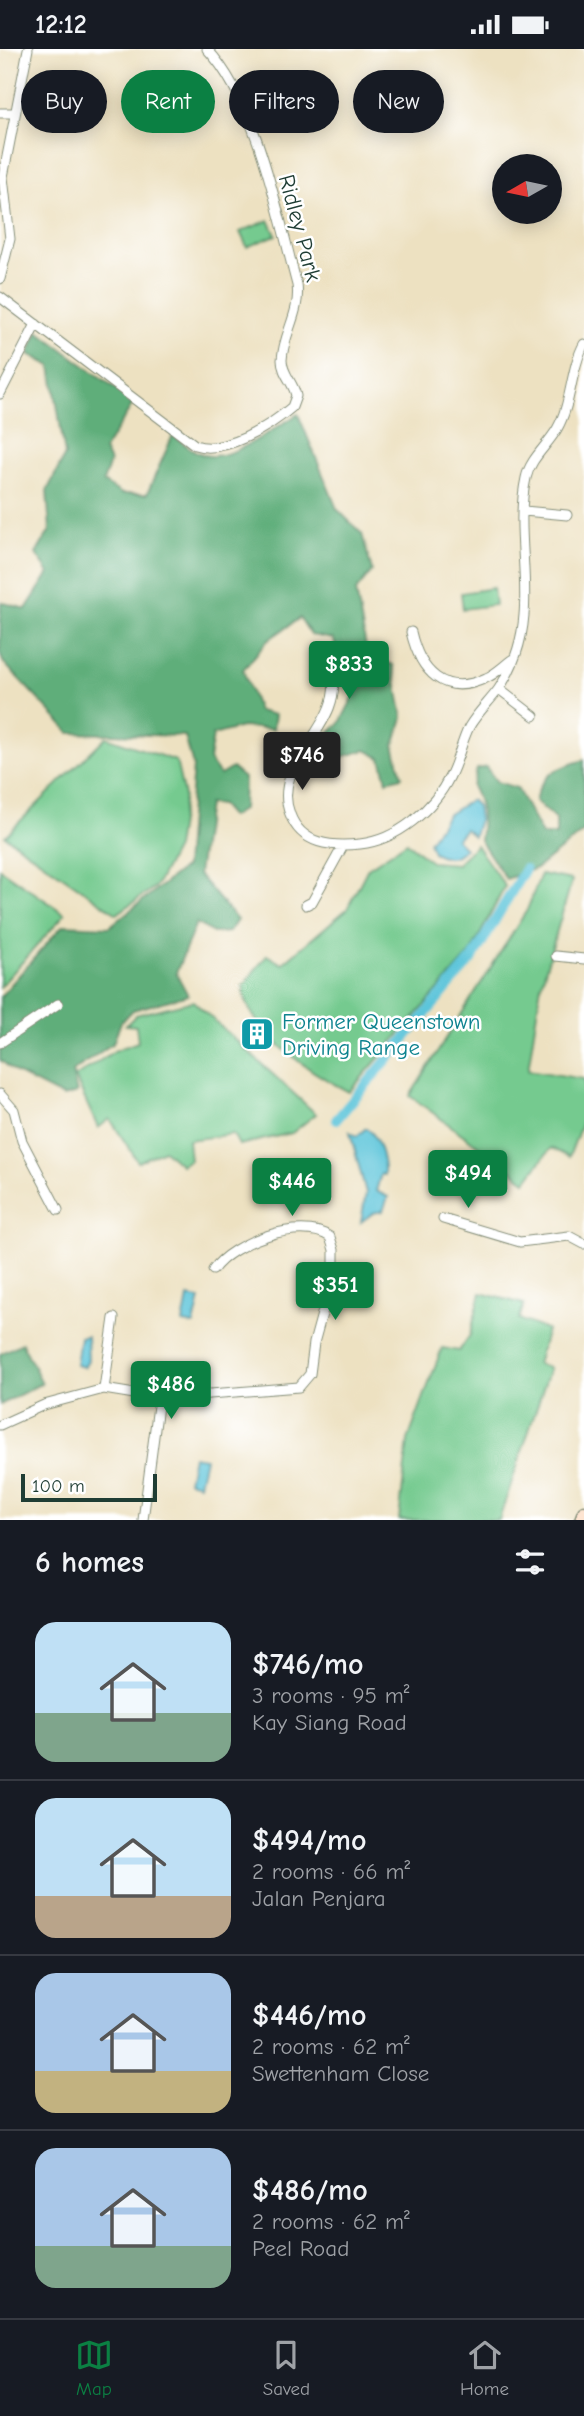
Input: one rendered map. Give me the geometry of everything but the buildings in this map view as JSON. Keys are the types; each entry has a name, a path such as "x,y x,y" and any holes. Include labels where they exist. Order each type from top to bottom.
{"street":[{"path":"0,279 10,239 2,177 28,49"},
{"name":"Ridley Park","path":"0,297 195,445 205,449 225,448 286,412 295,403 295,389 283,368 282,358 298,304 297,285 259,150 240,100 219,61 207,49"},
{"path":"0,113 14,113"},
{"path":"0,394 36,324"},
{"path":"331,669 335,682 334,702 290,775 287,803 299,831 315,842 343,846 382,839 411,822 436,798 451,776 470,725 499,689 515,658 524,615 524,510 527,474 556,430 567,407 584,344"},
{"path":"524,510 567,515"},
{"path":"411,632 421,664 440,680 454,684 472,684 489,677 515,658"},
{"path":"499,689 534,716"},
{"path":"306,905 312,902 343,846"},
{"path":"556,956 584,959"},
{"path":"0,1043 58,1005"},
{"path":"0,1094 13,1110 22,1141 58,1210"},
{"path":"443,1219 520,1242 569,1236 584,1244"},
{"path":"0,1425 44,1405 104,1388 159,1398 293,1389 306,1381 334,1270 334,1249 330,1237 313,1232 279,1233 249,1240 225,1255 213,1269"},
{"path":"104,1388 114,1318"},
{"path":"143,1520 159,1398"},
{"path":"581,1520 584,1512"}],"green space":[{"path":"269,220 276,235 247,247 240,232"},
{"path":"38,331 134,402 104,450 110,462 103,482 122,494 147,494 173,435 196,452 216,456 240,449 298,414 337,509 362,534 372,571 356,591 367,653 393,665 403,718 394,745 402,777 387,781 381,758 366,750 320,763 313,749 340,723 362,680 345,668 333,639 311,635 300,618 268,640 243,670 258,711 275,715 273,729 242,727 213,735 209,760 220,775 232,768 244,778 243,809 231,817 221,805 208,804 198,874 237,920 229,932 213,933 196,923 176,973 188,995 133,1010 121,1022 113,1043 72,1072 77,1093 63,1097 18,1074 0,1060 0,997 63,925 109,927 185,867 193,766 185,736 70,733 3,662 0,652 1,602 26,609 49,573 36,554 50,530 47,491 65,455 51,366 29,354"},
{"path":"493,588 495,605 463,609 461,593"},
{"path":"106,737 176,761 184,796 176,848 156,886 117,914 5,836"},
{"path":"584,760 584,831 537,868 506,879 480,840 481,812 472,786 477,769 486,767 497,782 517,788 542,835 556,835 556,819 535,801 538,791 552,773"},
{"path":"407,842 431,862 457,864 476,845 505,886 470,954 349,1092 300,1062 268,1034 255,1019 243,986 267,955 282,964 347,909 368,868"},
{"path":"0,869 65,914 0,987"},
{"path":"541,874 572,880 541,985 528,1070 584,1079 584,1117 569,1157 551,1148 526,1181 410,1096 527,910"},
{"path":"193,1001 316,1114 292,1133 239,1145 233,1134 188,1140 190,1160 181,1165 164,1150 138,1162 110,1119 98,1128 75,1077 116,1050 138,1042 136,1026 126,1025 136,1015"},
{"path":"481,1293 524,1304 519,1319 547,1330 537,1364 550,1368 499,1520 399,1520 408,1440 442,1348 459,1351 470,1335"},
{"path":"22,1343 42,1383 0,1405 0,1354"}],"water":[{"path":"471,800 477,806 479,819 474,836 465,829 456,839 465,848 457,855 446,857 433,852 429,842 447,815"},
{"path":"366,1128 377,1142 383,1163 384,1175 381,1174 376,1191 388,1197 383,1211 373,1213 361,1222 366,1193 350,1132 357,1136"},
{"path":"188,1297 200,1299 194,1325 183,1323"},
{"path":"87,1336 88,1360 84,1367 76,1365 80,1337"},
{"path":"193,1456 205,1458 199,1484 188,1481"}],"waterway":[{"path":"336,1120 473,958 525,869"}],"place":[{"name":"Former Queenstown Driving Range","path":"257,1034"}]}
